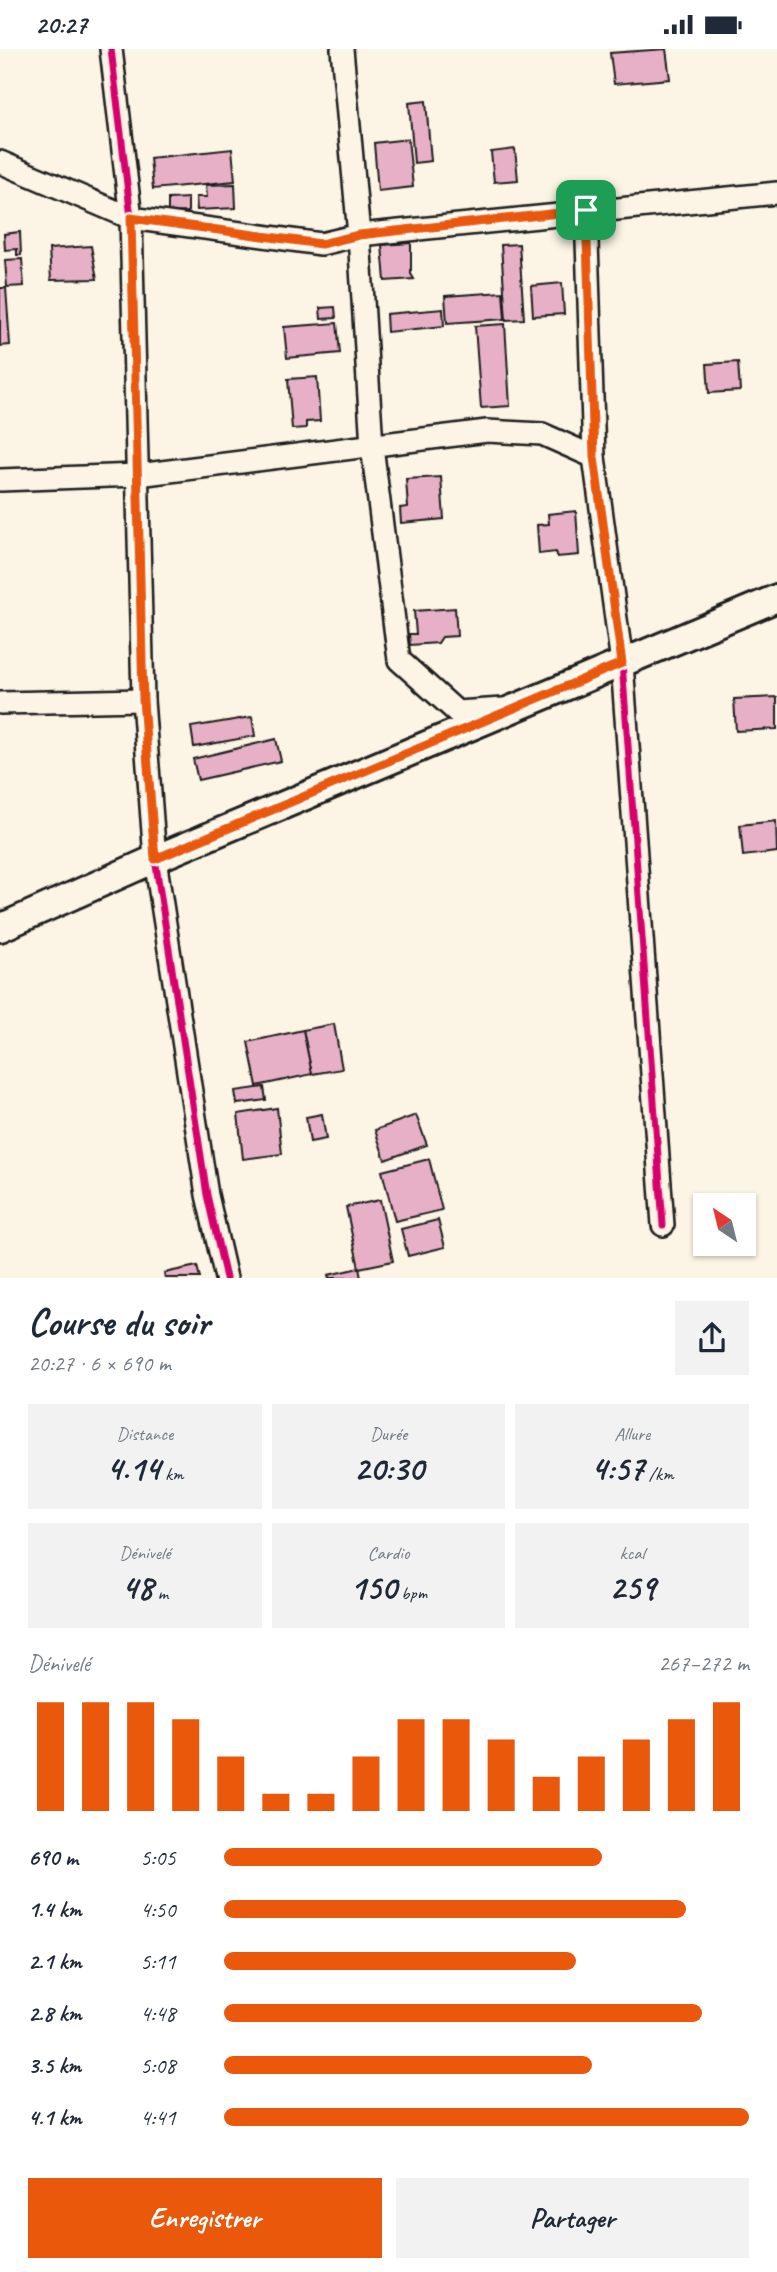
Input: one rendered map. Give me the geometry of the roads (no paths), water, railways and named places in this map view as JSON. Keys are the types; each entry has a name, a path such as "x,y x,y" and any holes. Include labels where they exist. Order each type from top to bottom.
{"street":[{"path":"111,49 131,218 143,700 155,859 207,1195 226,1278"},
{"path":"342,49 359,235 372,446 400,660 457,712 519,708"},
{"path":"0,162 131,218 321,244 359,235 586,210 777,193"},
{"path":"586,210 594,457 622,663 663,1225"},
{"path":"0,480 138,475 487,431 542,435 594,457"},
{"path":"0,928 155,859 777,598"},
{"path":"0,703 143,700"}]}
